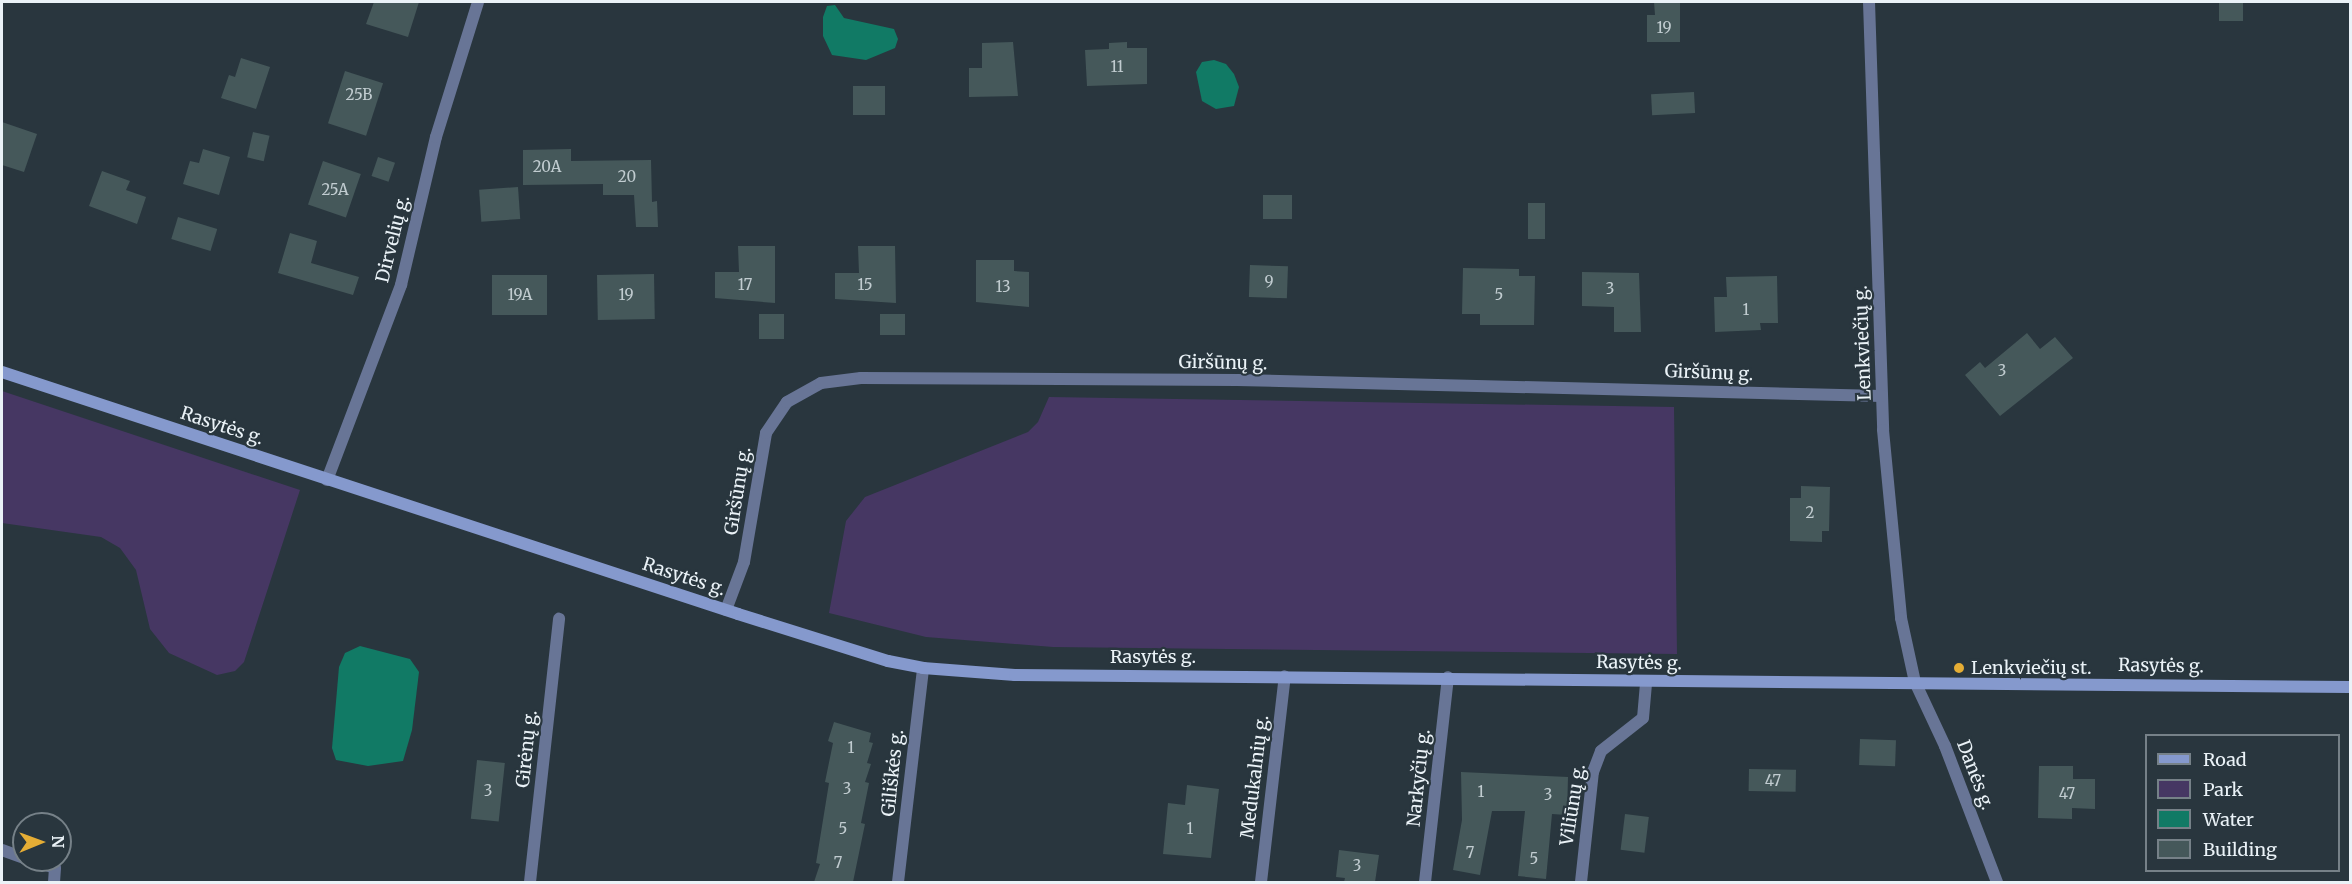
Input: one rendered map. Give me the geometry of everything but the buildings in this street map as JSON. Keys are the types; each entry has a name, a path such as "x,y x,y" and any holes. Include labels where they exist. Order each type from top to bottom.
{"main road":[{"name":"Rasytės g.","path":"2,372 726,610 888,661 923,668 1015,675 1448,677 1646,682 1915,682 2350,687"}],"street":[{"name":"Dirvelių g.","path":"327,480 401,285 435,137 478,2"},
{"name":"Lenkviečių g.","path":"1869,2 1882,396 1901,618 1915,682"},
{"name":"Giršūnų g.","path":"726,610 744,562 766,433 787,402 821,383 861,378 1225,380 1882,396"},
{"name":"Girėnų g.","path":"530,882 559,619"},
{"name":"Giliškės g.","path":"898,882 923,668"},
{"name":"Medukalnių g.","path":"1261,882 1285,676"},
{"name":"Narkyčių g.","path":"1425,882 1448,677"},
{"name":"Viliūnų g.","path":"1581,882 1593,772 1601,751 1643,718 1646,682"},
{"name":"Danės g.","path":"1915,682 1945,746 1997,882"}],"green space":[{"path":"2,391 300,490 244,662 235,671 217,675 169,653 150,629 136,570 120,548 101,537 2,523"},
{"path":"1049,397 1674,407 1677,654 1053,647 926,637 829,613 846,521 865,497 1028,432 1038,422"}],"water":[{"path":"835,5 844,18 894,29 898,39 895,48 866,60 832,55 823,36 823,17 827,6"},
{"path":"1214,60 1226,64 1234,74 1239,87 1234,106 1216,109 1202,101 1196,72 1202,62"},
{"path":"360,646 410,659 419,672 412,730 403,761 368,766 336,760 332,748 339,667 345,653"}],"place":[{"name":"Lenkviečių st.","path":"1959,668"}]}
